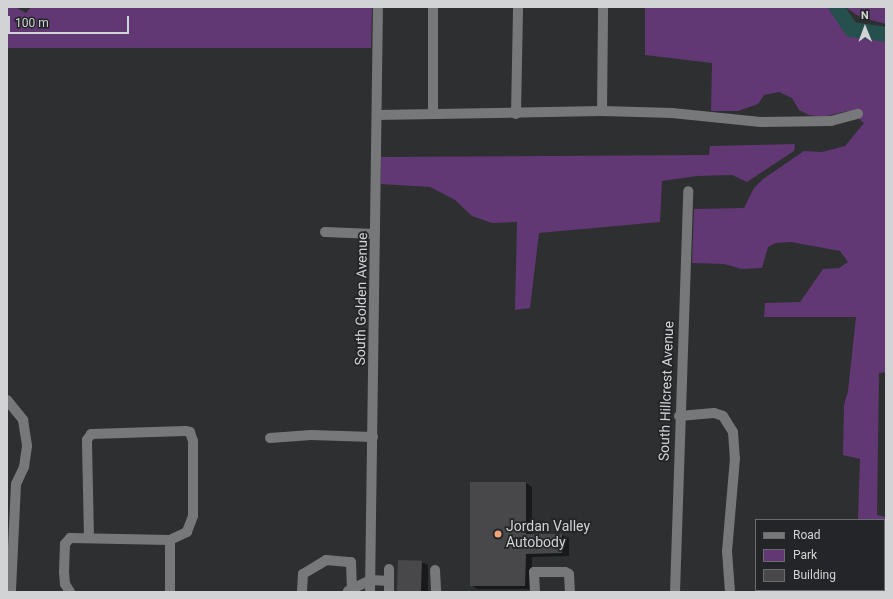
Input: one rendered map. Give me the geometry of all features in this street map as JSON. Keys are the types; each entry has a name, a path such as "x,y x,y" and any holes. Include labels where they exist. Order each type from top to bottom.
{"street":[{"name":"South Golden Avenue","path":"370,592 378,7"},
{"path":"433,7 433,114"},
{"path":"516,114 518,7"},
{"path":"602,111 603,7"},
{"path":"377,115 516,114 602,111 672,113 761,122 831,121 858,114"},
{"name":"South Hillcrest Avenue","path":"674,592 688,191"},
{"path":"325,232 375,234"},
{"path":"7,400 23,420 27,446 24,467 16,484 11,592"},
{"path":"679,416 714,413 729,421 734,432 735,458 727,551 730,592"},
{"path":"70,592 65,584 65,544 70,538 170,540 187,532 193,516 194,441 190,432 91,434 87,440 89,538"},
{"path":"270,438 311,435 373,437"},
{"path":"170,540 170,592"},
{"path":"302,592 303,574 326,560 351,562 349,591"},
{"path":"388,569 389,592"},
{"path":"435,570 436,592"},
{"path":"535,592 534,572 565,572 569,574 570,592"},
{"path":"349,591 371,580 389,581"}],"green space":[{"path":"7,7 15,7 26,13 31,7 372,7 371,48 7,48"},
{"path":"645,7 828,7 842,28 857,37 886,41 886,372 879,373 877,515 886,517 886,592 857,592 885,591 885,519 858,519 860,459 843,455 844,405 848,391 856,317 764,317 765,303 800,302 823,269 839,268 848,262 840,251 791,242 776,243 768,247 762,268 742,269 724,264 692,263 694,209 744,208 754,188 763,179 804,151 822,152 845,146 864,123 848,111 822,117 809,115 799,110 792,98 779,92 764,95 758,104 738,111 711,111 712,63 645,55"},
{"path":"845,7 886,7 886,24 860,17"},
{"path":"795,144 794,151 747,182 732,175 697,176 662,181 660,222 539,233 530,308 515,310 517,222 492,223 472,216 455,200 430,187 381,184 381,157 709,155 710,146"}],"building":[{"name":"Jordan Valley Autobody","path":"470,482 526,482 526,534 562,534 562,553 526,554 525,586 470,586"},
{"path":"398,560 422,561 421,592 397,592"}],"waterway":[{"path":"836,7 851,29 886,34"}],"place":[{"name":"Jordan Valley Autobody","path":"498,534"}]}
